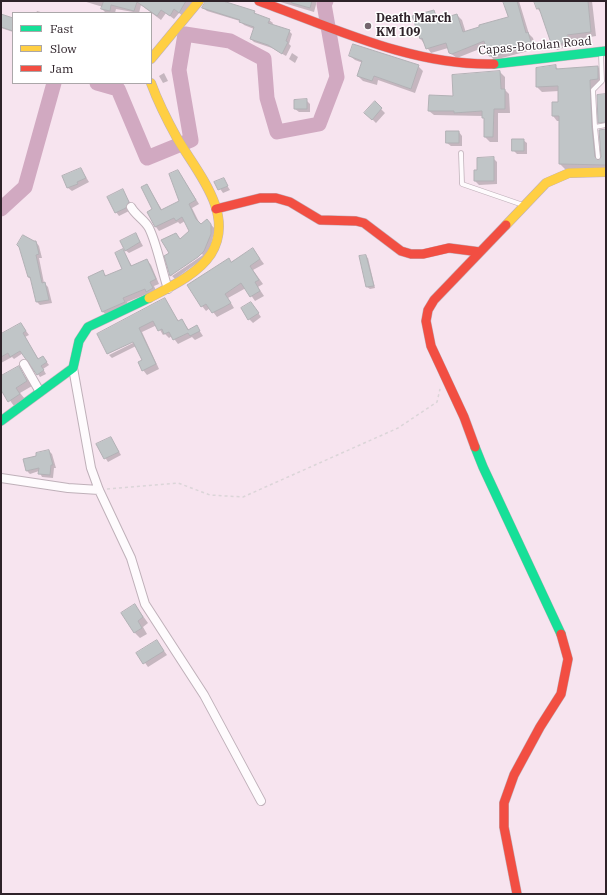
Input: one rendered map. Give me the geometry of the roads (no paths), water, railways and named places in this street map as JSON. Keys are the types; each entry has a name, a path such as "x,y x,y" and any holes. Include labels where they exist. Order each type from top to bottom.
{"street":[{"path":"152,57 199,1"},
{"name":"Capas-Botolan Road","path":"259,1 354,35 434,59 475,64 516,62 604,52"},
{"path":"151,84 162,108 211,194 216,209 219,227 217,242 214,249 202,264 168,288 88,327 81,334 78,341 73,368 91,468 99,490 131,558 145,604 204,695 262,801"},
{"path":"517,894 505,835 502,814 504,804 514,775 528,752 540,727 561,694 568,659 563,638 483,467 428,336 426,321 430,306 538,189 557,177 578,172 606,172"},
{"path":"216,209 260,198 276,198 290,202 320,220 361,221 378,232 401,251 411,254 422,254 449,248 480,252"},
{"path":"131,207 135,214 143,220 149,229 168,288"},
{"path":"24,364 40,392"},
{"path":"1,421 73,368"},
{"path":"1,478 68,488 99,490"}],"lane":[{"path":"598,158 593,90 602,81 604,52"},
{"path":"595,127 606,125"},
{"path":"461,153 462,184 523,206"}],"waterway":[{"path":"100,84 118,89 147,158 191,140 179,70 185,34 230,41 264,59 267,98 277,132 319,124 337,77 324,4 326,1"},
{"path":"1,209 25,187 54,84"}],"place":[{"name":"Death March KM 109","path":"368,26"}]}
